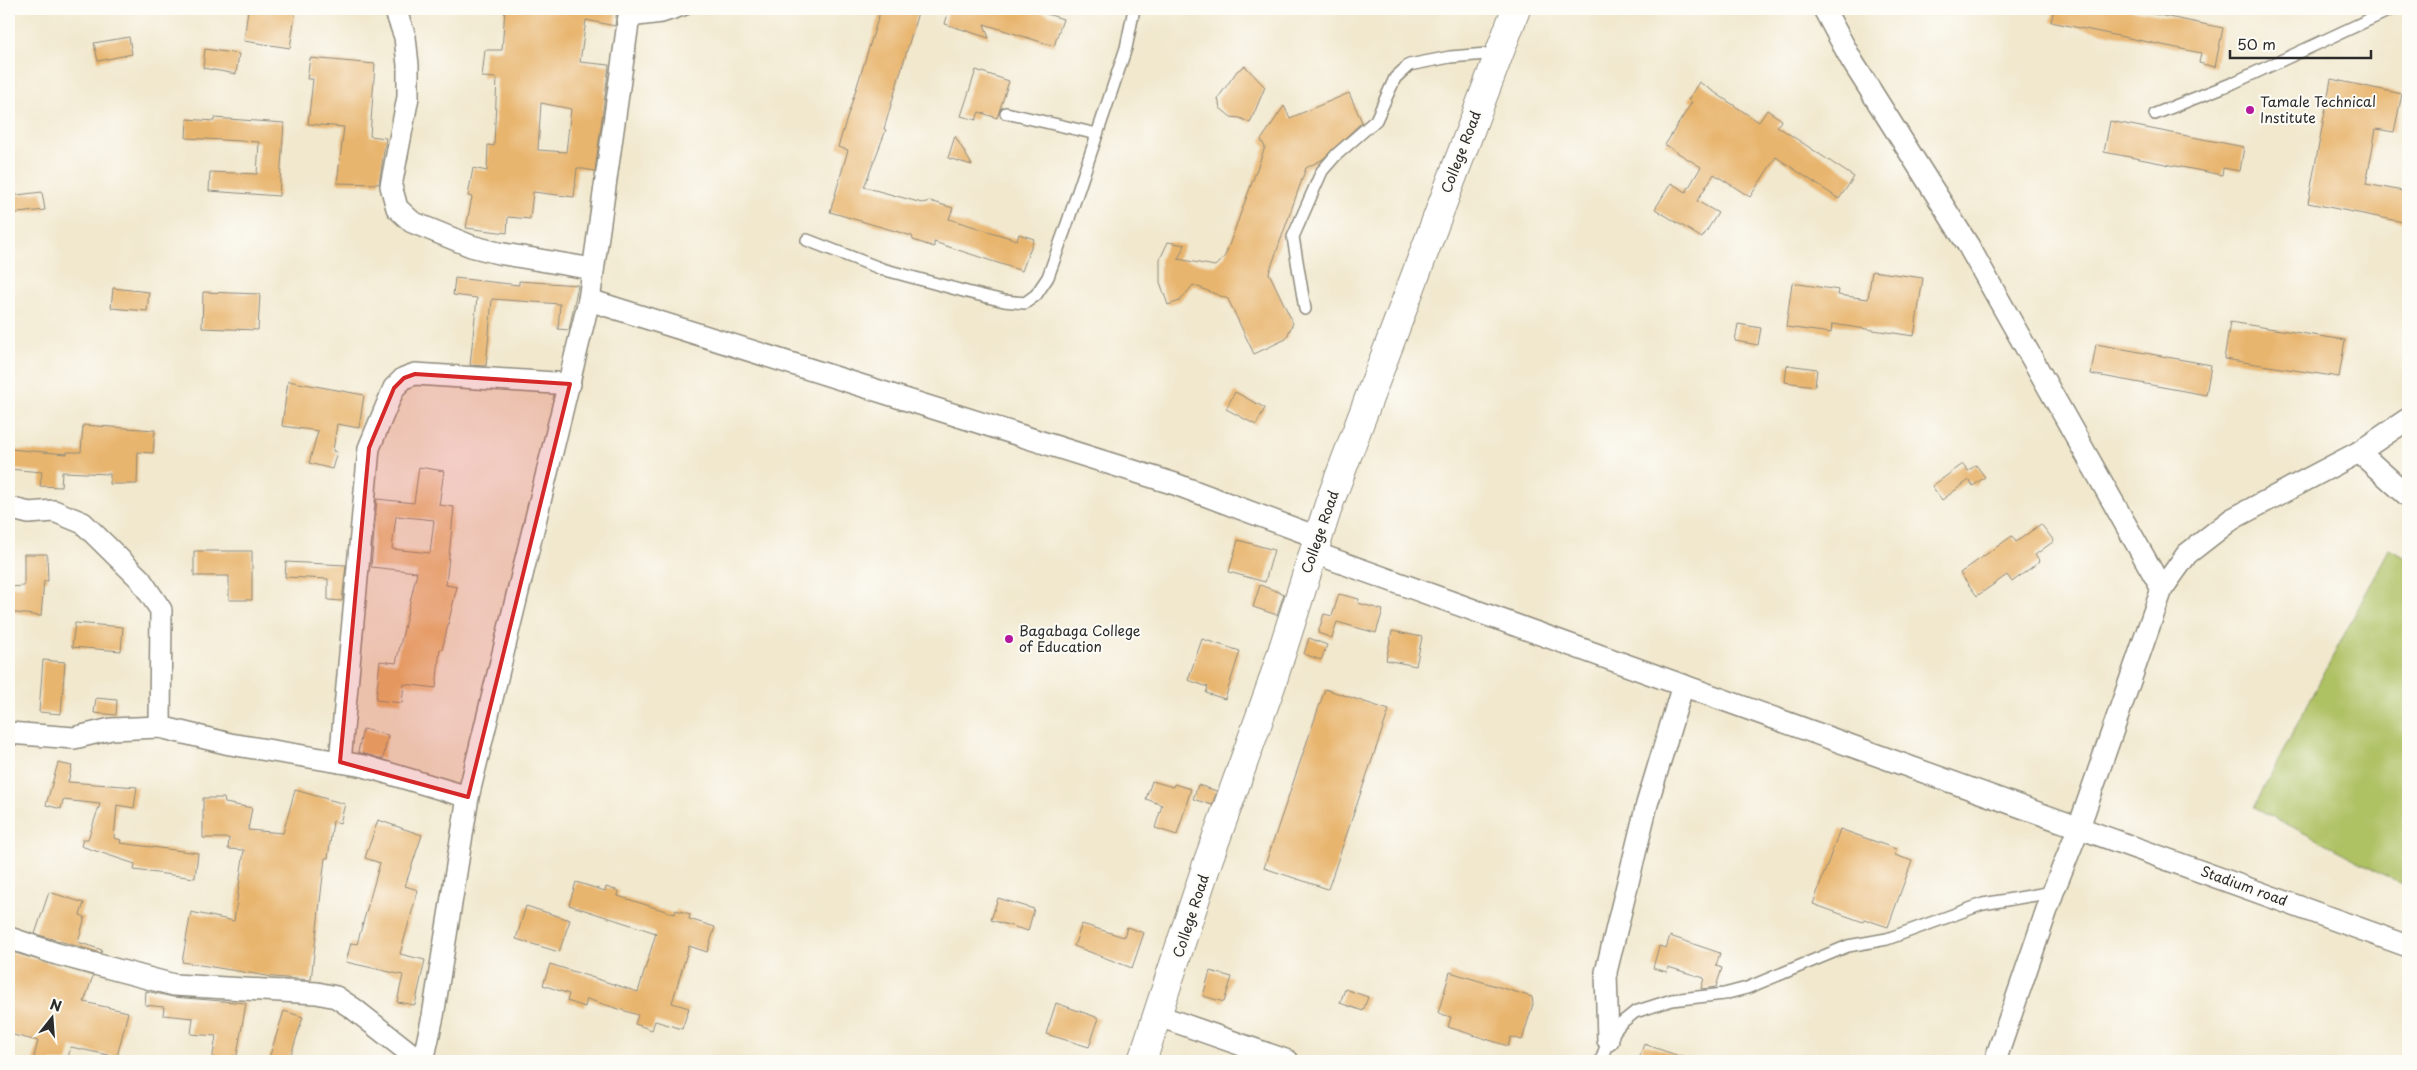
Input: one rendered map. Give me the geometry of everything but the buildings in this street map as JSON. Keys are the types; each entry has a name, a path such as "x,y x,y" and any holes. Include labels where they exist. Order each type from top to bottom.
{"street":[{"path":"395,9 405,38 408,65 408,97 391,186 397,208 412,222 471,246 498,253 593,269"},
{"name":"College Road","path":"1142,1061 1159,1016 1208,861 1271,686 1314,545 1516,9"},
{"path":"1824,9 1852,61 1968,245 2162,589"},
{"path":"9,938 57,954 174,985 317,993 336,997 421,1061 433,1016 468,797 589,300 620,68 630,15"},
{"name":"Stadium road","path":"589,300 1174,484 1314,545 1683,685 2408,946"},
{"path":"340,762 370,448 394,388 404,378 415,374 570,384"},
{"path":"1995,1061 2052,892 2079,827 2162,589 2187,554 2232,519 2358,452 2408,419"},
{"path":"2358,452 2408,496"},
{"path":"9,508 29,513 54,512 83,523 140,579 161,610 160,727"},
{"path":"1608,1040 1606,972 1647,804 1683,685"},
{"path":"9,733 74,738 111,729 160,727 230,744 340,762 411,779 468,797"},
{"path":"1159,1016 1288,1061"}],"lane":[{"path":"630,15 662,17 686,9"},
{"path":"807,240 882,269 986,297 1025,303 1036,295 1048,278 1126,48 1134,9"},
{"path":"2154,114 2233,83 2392,9"},
{"path":"1305,309 1293,237 1322,171 1336,155 1376,120 1395,78 1409,65 1450,57 1499,53"},
{"path":"1006,113 1097,134"},
{"path":"1601,1061 1608,1040 1620,1024 1635,1012 1672,1000 1724,994 1747,988 1848,946 1887,939 1983,904 2052,892"}],"highlighted area":[{"path":"415,374 570,384 468,797 340,762 369,448 394,388 404,378"}],"green space":[{"path":"2389,549 2408,559 2408,887 2254,807"}],"place":[{"name":"Tamale Technical Institute","path":"2250,110"},
{"name":"Bagabaga College of Education","path":"1009,639"}]}
